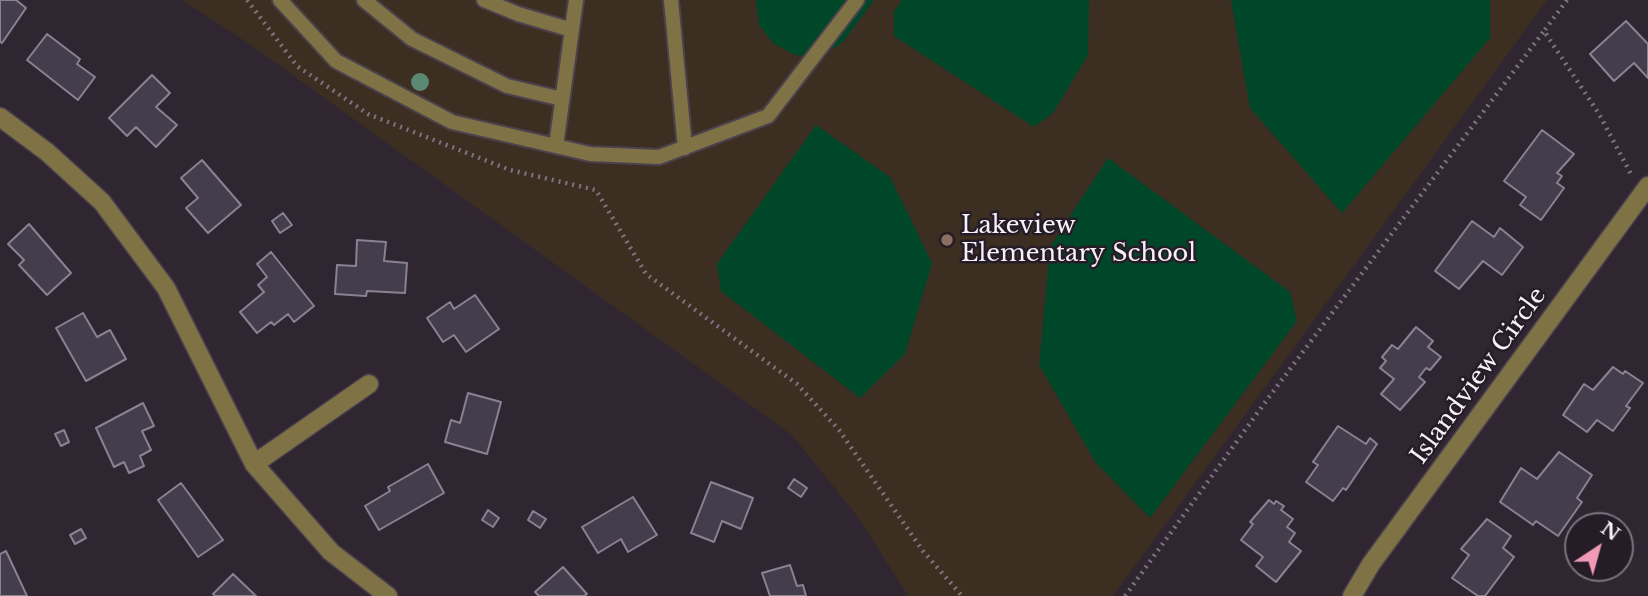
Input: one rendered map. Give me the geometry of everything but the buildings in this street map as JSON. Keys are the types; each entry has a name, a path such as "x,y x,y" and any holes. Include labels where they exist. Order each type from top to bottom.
{"street":[{"path":"0,117 47,152 102,202 166,288 254,464 331,552 388,596"},
{"name":"Islandview Circle","path":"1352,596 1371,564 1645,190"},
{"path":"254,464 369,384"}],"lane":[{"path":"280,0 336,61 452,122 590,154 659,157 768,116 857,0"},
{"path":"364,0 412,39 507,86 562,99"},
{"path":"484,0 518,14 572,30"},
{"path":"556,146 576,0"},
{"path":"671,0 685,148"}],"path":[{"path":"247,0 297,66 368,114 510,170 596,190 646,274 797,384 839,430 923,551 962,596"},
{"path":"1125,596 1269,397 1564,1"},
{"path":"1544,31 1600,114 1645,190"}],"shaded area":[{"name":"Lakeview Elementary School","path":"182,0 1547,0 1113,596 908,596 858,517 792,435 251,45"}],"green space":[{"path":"756,0 874,0 843,42 814,56 795,55 773,43 759,25"},
{"path":"902,0 1089,0 1088,55 1053,113 1034,127 894,36 894,11"},
{"path":"1231,0 1490,0 1490,38 1342,213 1250,108"},
{"path":"816,125 890,177 932,263 905,354 860,398 721,291 717,264"},
{"path":"1108,158 1290,292 1297,321 1150,518 1096,463 1039,365 1050,247"}],"place":[{"name":"Lakeview Elementary School","path":"947,240"}]}
